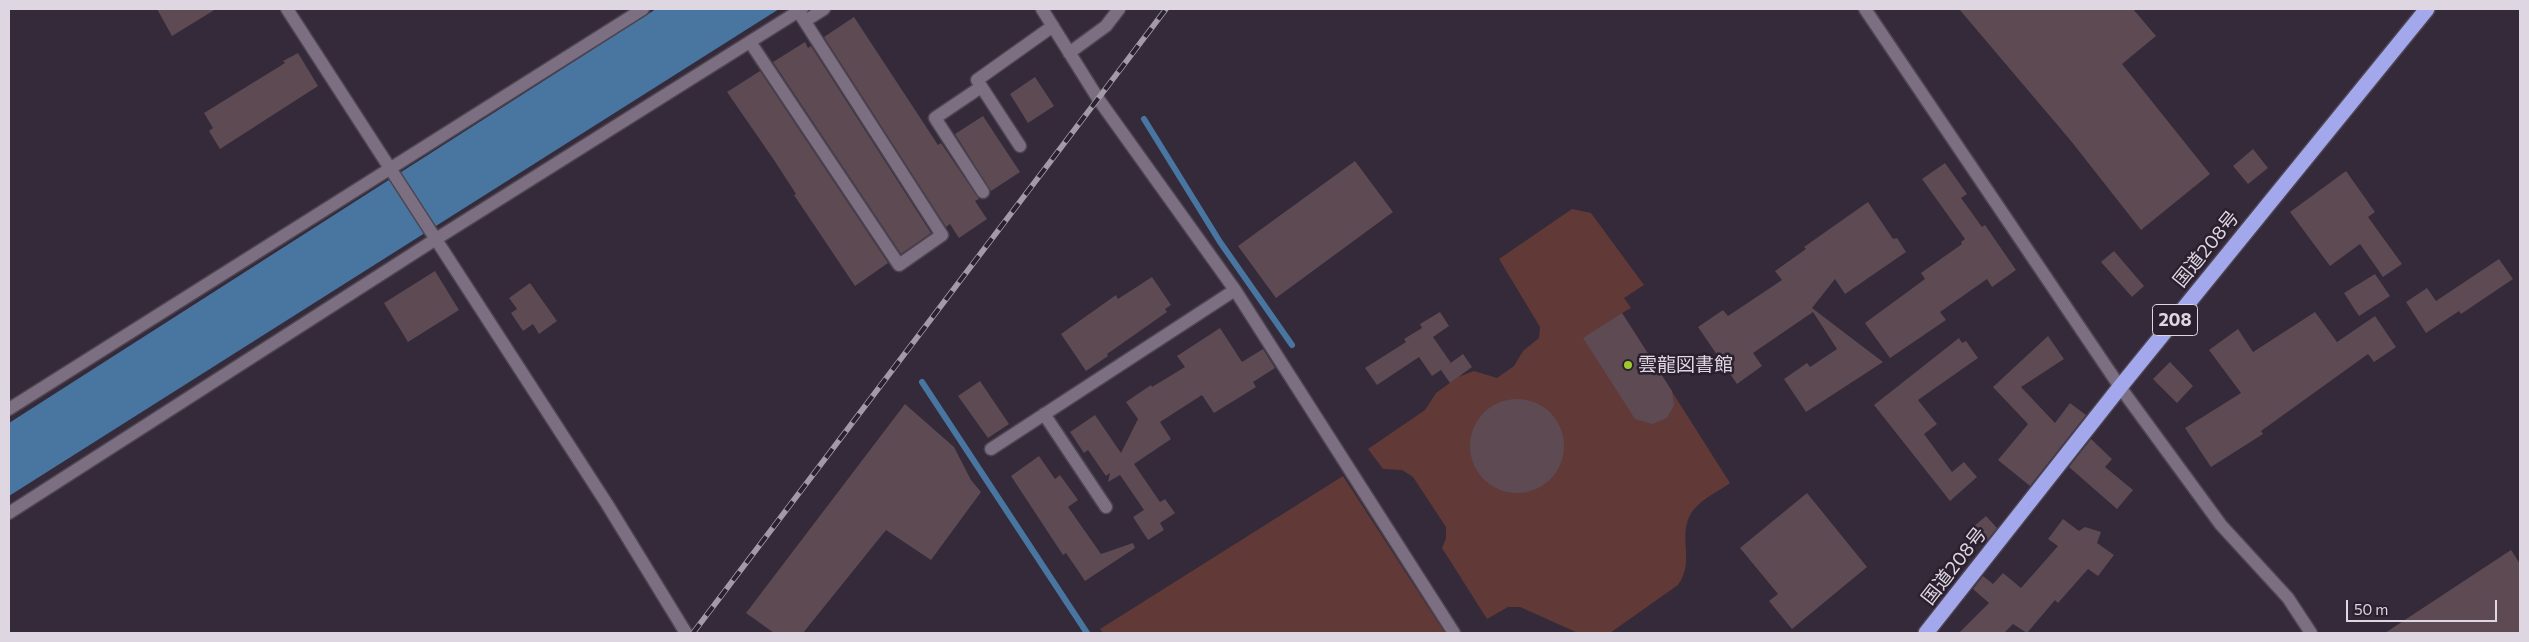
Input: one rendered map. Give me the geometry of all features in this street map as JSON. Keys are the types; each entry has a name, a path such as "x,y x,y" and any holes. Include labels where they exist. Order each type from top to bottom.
{"highway":[{"name":"国道208号","path":"1926,633 2120,388 2427,9"}],"street":[{"path":"287,9 391,168 686,633"},
{"path":"9,409 643,9"},
{"path":"9,513 436,239 750,42 802,14 824,9"},
{"path":"1042,9 1099,100 1235,290 1454,633"},
{"path":"1069,53 1106,26 1119,9"},
{"path":"1865,9 2120,388 2221,526 2288,598 2311,633"},
{"path":"750,42 899,265 942,235 802,14"},
{"path":"1020,146 976,80 1053,26"},
{"path":"981,87 935,118 983,192"},
{"path":"991,449 1235,290"},
{"path":"1044,414 1106,507"}],"shaded area":[{"path":"1572,209 1591,213 1644,285 1624,298 1631,308 1622,313 1730,483 1699,504 1689,517 1685,536 1686,566 1678,585 1610,633 1578,633 1520,607 1508,607 1487,619 1442,548 1446,538 1446,527 1413,477 1402,470 1383,469 1368,449 1425,410 1436,393 1458,377 1474,371 1497,378 1514,366 1523,351 1539,338 1540,327 1499,259"},
{"path":"1343,476 1445,633 1103,633 1100,629"}],"water":[{"path":"656,9 779,9 9,496 9,423"}],"building":[{"path":"157,9 216,9 172,36"},
{"path":"1959,9 2133,9 2156,36 2122,64 2210,174 2141,230 2071,141"},
{"path":"854,17 938,145 941,143 979,199 975,201 987,219 959,238 950,224 946,227 824,37"},
{"path":"805,42 808,48 811,46 931,233 901,254 773,62"},
{"path":"298,53 318,86 220,149 209,131 213,128 204,113"},
{"path":"760,71 888,263 855,286 794,195 796,194 774,160 727,92"},
{"path":"1035,77 1054,106 1028,123 1010,94"},
{"path":"983,116 1020,172 991,191 955,134"},
{"path":"2253,149 2268,168 2248,184 2233,166"},
{"path":"1355,161 1393,212 1276,298 1238,246"},
{"path":"1945,163 1967,194 1961,198 1982,227 1985,225 2016,270 1992,287 1987,279 1940,312 1946,320 1890,358 1865,323 1925,279 1921,273 1962,244 1961,242 1965,239 1922,179"},
{"path":"2346,171 2375,212 2368,217 2402,264 2383,277 2360,244 2330,266 2290,212"},
{"path":"1868,202 1893,239 1897,238 1906,252 1845,294 1835,279 1812,308 1883,362 1806,412 1784,379 1807,363 1810,367 1837,349 1813,312 1753,353 1762,366 1737,384 1698,327 1723,310 1728,316 1782,280 1775,271 1806,249 1804,247"},
{"path":"2114,251 2144,286 2132,297 2101,262"},
{"path":"2499,259 2513,279 2461,314 2459,311 2426,333 2406,302 2427,288 2436,301"},
{"path":"435,271 459,310 408,342 384,303"},
{"path":"2375,274 2390,296 2359,316 2344,293"},
{"path":"1152,277 1171,305 1165,309 1167,312 1086,371 1061,334 1116,295 1118,299"},
{"path":"530,283 557,321 539,334 533,324 523,331 511,313 517,309 509,298"},
{"path":"1440,312 1449,326 1433,337 1451,363 1432,376 1419,357 1377,385 1365,368 1406,342 1404,339 1422,328 1420,324"},
{"path":"2315,312 2337,342 2375,316 2396,347 2374,362 2368,354 2261,431 2263,434 2211,467 2185,428 2241,393 2209,350 2238,329 2253,352"},
{"name":"雲龍図書館","path":"1622,313 1672,391 1674,405 1667,418 1652,424 1635,419 1583,338"},
{"path":"1220,328 1242,362 1263,349 1275,368 1253,382 1256,387 1214,413 1202,395 1160,422 1171,439 1134,464 1160,502 1165,499 1175,513 1160,523 1164,530 1148,540 1133,517 1144,510 1120,475 1108,482 1110,473 1106,476 1088,450 1084,453 1070,432 1095,415 1121,453 1138,419 1126,402 1151,385 1152,387 1185,367 1177,356"},
{"path":"2048,336 2064,359 2021,387 2055,423 2070,403 2086,415 2030,486 1998,460 2028,424 1993,387"},
{"path":"1959,338 1962,343 1966,341 1978,358 1918,400 1937,424 1924,434 1952,472 1964,462 1977,477 1950,501 1874,405"},
{"path":"1463,354 1472,367 1450,383 1441,370"},
{"path":"2170,362 2193,386 2177,403 2153,379"},
{"path":"980,381 1009,424 988,438 958,396"},
{"path":"1517,399 1535,403 1550,413 1560,428 1564,446 1560,464 1550,479 1535,489 1517,493 1499,489 1484,479 1474,464 1470,446 1474,428 1484,413 1499,403"},
{"path":"905,404 954,447 971,480 981,492 931,560 886,530 803,633 774,633 746,613"},
{"path":"2091,439 2112,459 2105,467 2133,490 2117,509 2069,467"},
{"path":"1039,456 1055,479 1060,475 1078,500 1068,507 1101,554 1133,543 1135,548 1085,581 1066,553 1063,555 1011,476"},
{"path":"1807,493 1867,567 1792,629 1769,601 1778,594 1740,548"},
{"path":"1986,516 1997,528 1986,542 1973,527"},
{"path":"2063,519 2079,531 2085,527 2101,532 2097,543 2114,555 2098,576 2088,569 2058,603 2055,600 2027,633 2013,624 2004,633 1959,633 1989,603 1973,589 1983,576 1993,584 2003,573 2021,588 2058,546 2048,539"},
{"path":"2511,550 2520,564 2520,633 2385,633"}],"waterway":[{"path":"1144,119 1220,242 1292,345"},
{"path":"922,382 1087,633"}],"railway":[{"path":"693,633 1166,9"}],"place":[{"name":"雲龍図書館","path":"1628,365"}]}
